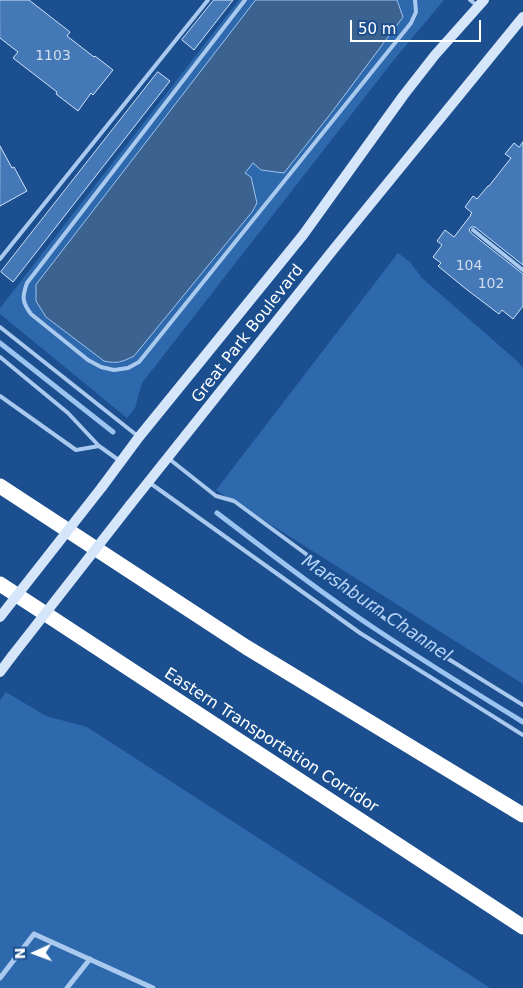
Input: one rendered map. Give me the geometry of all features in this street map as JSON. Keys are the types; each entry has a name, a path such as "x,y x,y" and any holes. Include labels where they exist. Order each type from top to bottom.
{"highway":[{"path":"0,486 246,646 523,815"},
{"name":"Eastern Transportation Corridor","path":"0,584 523,927"}],"main road":[{"name":"Great Park Boulevard","path":"0,617 139,437 303,235 403,96 477,2"},
{"name":"Great Park Boulevard","path":"0,672 130,505 340,242 523,18"}],"street":[{"path":"0,978 34,934 153,988"},
{"path":"67,988 90,959"}],"lane":[{"path":"0,259 208,0"},
{"path":"246,0 27,283 23,294 25,306 31,314 88,360 101,367 114,370 128,368 138,362 411,22 416,12 414,0"},
{"path":"473,230 523,270"},
{"path":"0,327 139,437"},
{"path":"0,357 68,413 99,446 121,461"},
{"path":"0,396 76,450 99,446"},
{"path":"168,458 216,496 234,501 306,554 316,570 395,626 523,704"},
{"path":"149,482 360,633 523,735"}],"shaded area":[{"path":"239,0 444,0 393,61 142,383 135,408 127,418 0,314 0,308"},
{"path":"256,0 397,0 403,17 284,173 261,170 253,163 245,173 251,177 257,203 252,212 134,356 119,362 104,361 46,317 36,301 36,285"},
{"path":"398,253 410,262 422,278 523,368 523,684 216,490"},
{"path":"6,692 46,716 87,727 490,988 0,988 0,700"}],"building":[{"path":"0,0 29,0 70,32 67,36 113,70 93,95 91,93 78,111 13,58 18,52 0,38"},
{"path":"214,0 233,0 194,50 182,40"},
{"path":"158,72 170,81 13,282 1,272"},
{"path":"523,142 523,265 475,227 471,227 469,230 523,274 523,306 513,319 502,310 499,314 466,289 438,266 441,263 433,257 442,245 437,241 445,230 454,237 472,213 465,207 473,196 477,199 511,158 505,154 514,143 519,147"},
{"path":"0,146 27,191 0,206"}],"waterway":[{"name":"Marshburn Channel","path":"0,343 113,432"},
{"name":"Marshburn Channel","path":"217,513 296,573 357,616 523,722"}]}
